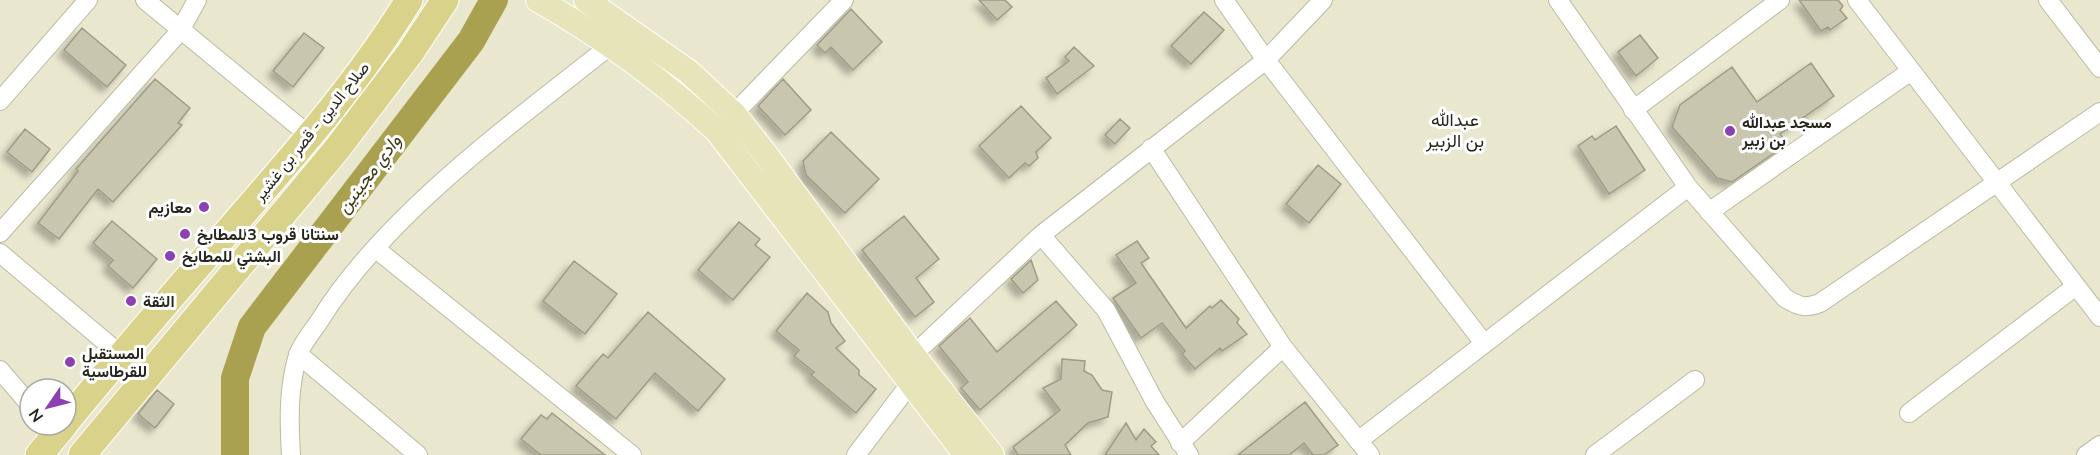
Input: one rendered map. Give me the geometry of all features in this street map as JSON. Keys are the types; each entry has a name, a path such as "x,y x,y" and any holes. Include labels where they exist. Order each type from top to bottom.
{"highway":[{"name":"صلاح الدين - قصر بن غشير","path":"78,405 310,136 372,56 409,0"},
{"path":"82,455 337,149 410,53 445,0"},
{"name":"صلاح الدين - قصر بن غشير","path":"39,455 52,437"}],"main road":[{"path":"588,1 689,72 910,384 966,455"},
{"path":"548,5 725,122 768,156 913,355 992,455"}],"street":[{"path":"0,101 88,0"},
{"path":"145,0 310,136"},
{"path":"0,233 180,31 197,0"},
{"path":"725,122 844,0"},
{"path":"1224,0 1266,60 1483,342"},
{"path":"913,355 1041,235 1266,60 1323,0"},
{"path":"1558,0 1688,188 1785,298 1798,306 1810,308 2100,112"},
{"path":"1633,110 1780,0"},
{"path":"1857,0 2100,317"},
{"path":"2048,0 2100,68"},
{"path":"291,455 288,412 298,354 337,293 376,249 472,158 611,45"},
{"path":"1709,212 1911,71"},
{"path":"1151,148 1283,347 1370,455"},
{"path":"1358,441 1483,342 1688,188"},
{"path":"1041,235 1106,310 1155,402 1185,449 1283,347"},
{"path":"376,249 632,455"},
{"path":"0,253 121,355"},
{"path":"1909,413 2076,286"},
{"path":"298,354 418,455"},
{"path":"0,370 18,391"},
{"path":"1595,455 1695,380"},
{"path":"856,455 910,384"},
{"path":"2086,455 2100,444"}],"building":[{"path":"979,0 1005,0 1012,7 997,20"},
{"path":"1799,0 1838,0 1843,6 1840,10 1847,18 1830,30 1828,27 1821,31"},
{"path":"851,9 882,42 853,70 831,47 825,53 817,45"},
{"path":"1204,12 1224,30 1191,64 1171,46"},
{"path":"82,28 126,65 107,87 64,50"},
{"path":"304,33 324,48 293,87 273,71"},
{"path":"1640,35 1658,58 1636,76 1618,52"},
{"path":"1074,47 1094,66 1057,94 1046,78 1069,61 1065,57"},
{"path":"1811,63 1834,96 1780,134 1787,144 1732,182 1717,178 1672,127 1680,105 1732,67 1757,102"},
{"path":"155,79 190,108 178,123 182,125 113,202 98,189 59,239 38,223 78,171 76,169"},
{"path":"783,79 811,110 785,135 758,106"},
{"path":"1021,106 1051,138 1036,152 1038,158 1029,166 1025,163 1009,178 979,146"},
{"path":"1120,119 1130,128 1115,144 1105,135"},
{"path":"1616,126 1645,170 1609,194 1578,146 1592,136 1595,140"},
{"path":"25,129 50,149 32,172 7,152"},
{"path":"831,132 879,179 845,213 806,175 803,161"},
{"path":"1318,165 1341,184 1309,223 1286,204"},
{"path":"904,216 939,259 916,278 934,302 915,317 862,250"},
{"path":"112,221 157,259 133,288 108,266 113,260 93,243"},
{"path":"739,222 760,239 755,245 770,257 733,300 698,270"},
{"path":"1137,241 1149,258 1141,263 1186,328 1210,306 1212,308 1221,300 1239,319 1237,323 1247,334 1222,351 1220,348 1195,369 1182,354 1185,351 1162,323 1141,338 1113,298 1136,283 1116,255"},
{"path":"1031,260 1038,280 1023,293 1011,279"},
{"path":"574,261 617,294 585,334 543,301"},
{"path":"807,293 828,312 831,323 845,341 836,348 859,370 859,375 876,389 856,413 811,375 814,372 794,356 799,350 776,331"},
{"path":"1056,301 1077,325 980,410 961,388 968,382 939,346 970,318 997,352"},
{"path":"648,312 725,379 698,411 655,373 616,419 576,386 603,354 608,358"},
{"path":"1062,359 1085,361 1084,371 1092,375 1102,390 1112,392 1108,417 1088,423 1065,445 1071,455 1018,455 1013,447 1060,410 1043,388 1061,379"},
{"path":"157,390 174,404 155,428 138,414"},
{"path":"1305,402 1338,445 1324,455 1313,455 1304,443 1289,455 1238,455"},
{"path":"552,413 605,455 541,455 521,439 541,415 547,419"},
{"path":"1126,423 1136,440 1144,429 1156,442 1151,446 1159,455 1105,455"}],"waterway":[{"name":"وادي مجينين","path":"235,455 235,378 252,327 471,41 494,0"}],"place":[{"name":"مسجد عبدالله بن زبير","path":"1730,131"},
{"name":"معازيم","path":"204,207"},
{"name":"سنتانا قروب 3للمطابخ","path":"185,234"},
{"name":"البشتي للمطابخ","path":"170,256"},
{"name":"الثقة","path":"131,301"},
{"name":"المستقبل للقرطاسية","path":"70,362"}],"district":[{"name":"عبدالله بن الزبير","path":"1455,130"}]}
